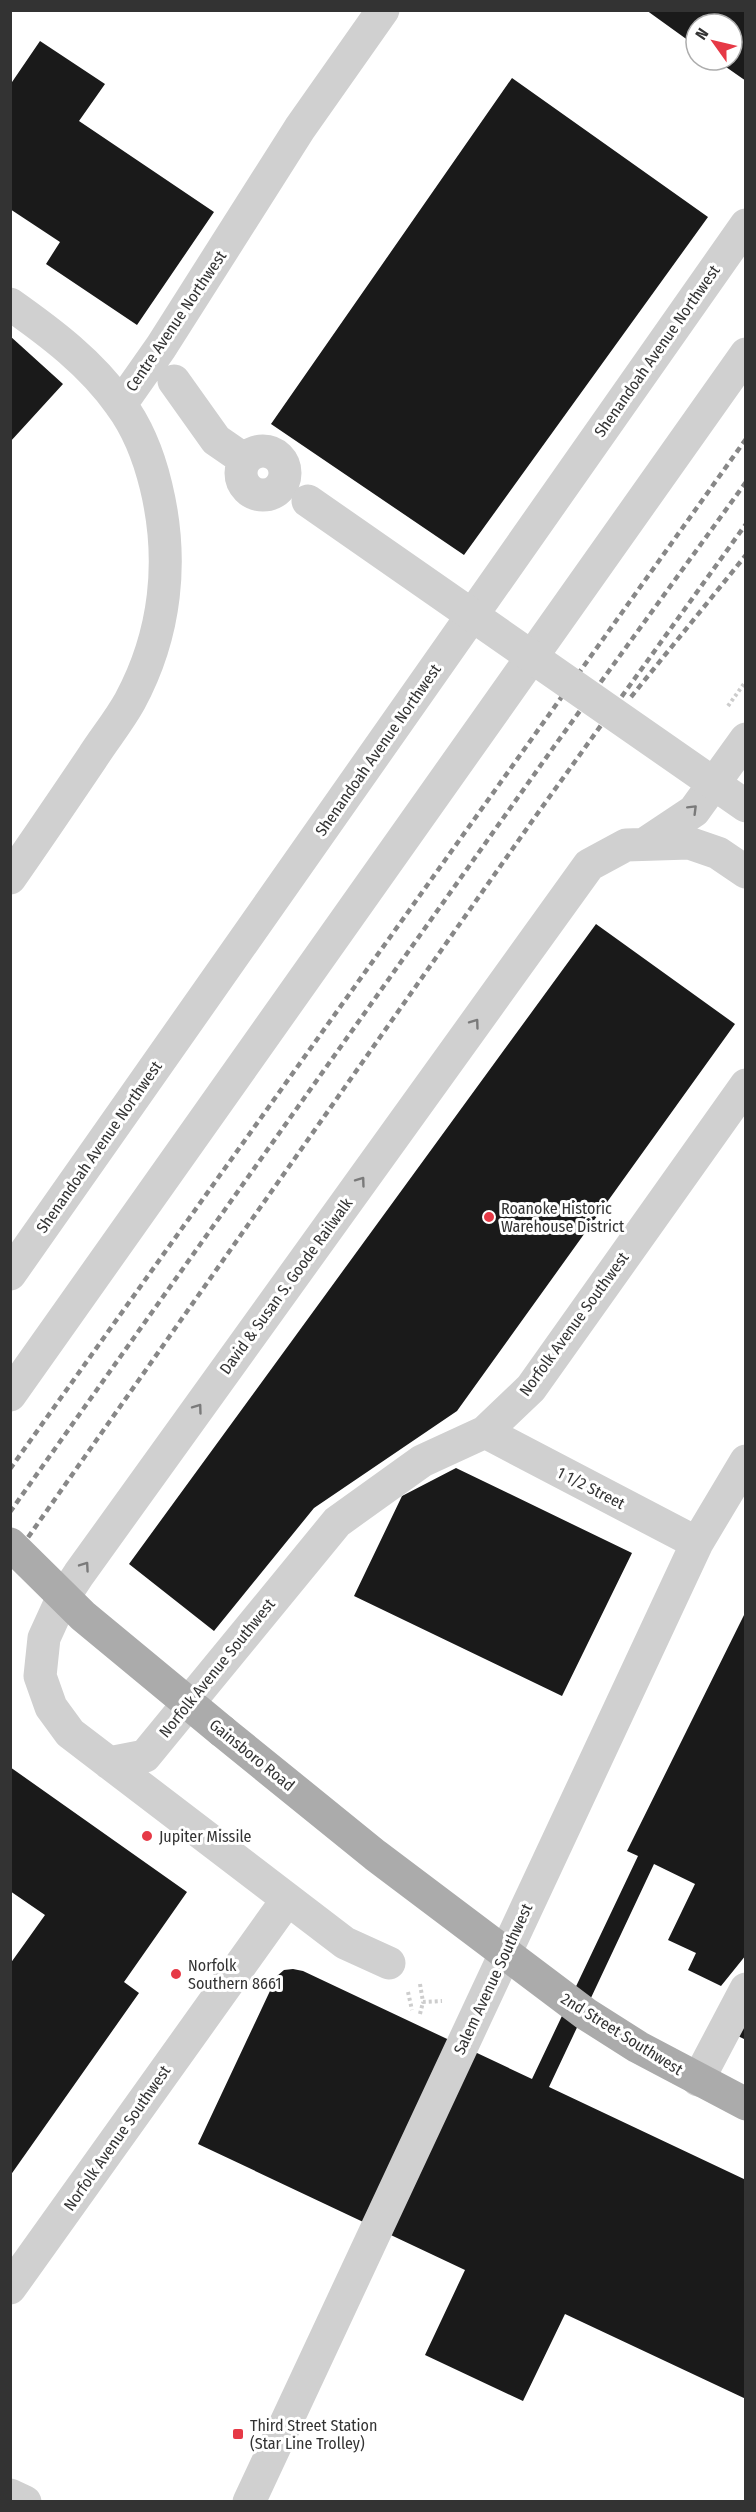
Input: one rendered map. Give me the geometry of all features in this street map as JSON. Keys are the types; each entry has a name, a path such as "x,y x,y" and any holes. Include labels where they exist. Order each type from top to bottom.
{"main road":[{"name":"Gainsboro Road","path":"10,1544 83,1616 375,1855 504,1954"},
{"name":"2nd Street Southwest","path":"504,1954 586,2014 638,2047 746,2104"}],"street":[{"name":"Centre Avenue Northwest","path":"10,878 130,702 151,652 164,597 167,556 163,514 151,466 137,430 121,404 161,347 300,128 383,10"},
{"name":"Shenandoah Avenue Northwest","path":"12,1267 746,225"},
{"path":"10,304 77,355 121,404"},
{"path":"10,1395 746,354"},
{"path":"174,381 216,440 245,460 242,466 243,481 252,491 265,495 295,493 746,806"},
{"path":"646,843 694,811 746,738"},
{"path":"646,843 688,843 718,853 746,873"},
{"name":"David & Susan S. Goode Railwalk","path":"109,1763 70,1733 51,1707 40,1676 44,1638 60,1604 79,1574 576,883 590,865 626,845 646,843"},
{"name":"Norfolk Avenue Southwest","path":"109,1763 145,1756 337,1522 423,1461 485,1432 531,1388 746,1085"},
{"name":"1 1/2 Street","path":"485,1432 696,1543"},
{"name":"Salem Avenue Southwest","path":"249,2502 696,1543 746,1461"},
{"path":"109,1763 345,1943 388,1964"},
{"name":"Norfolk Avenue Southwest","path":"10,2288 287,1900"},
{"path":"698,2080 746,1989"},
{"path":"10,2495 25,2502"}],"path":[{"path":"420,2014 423,2002"}],"building":[{"path":"646,10 746,10 746,81 733,72 744,72 744,12 684,12 684,37"},
{"path":"40,41 105,84 79,121 214,212 137,325 46,264 60,242 10,209 10,85"},
{"path":"512,78 708,217 464,555 271,424"},
{"path":"10,336 63,384 10,442"},
{"name":"Roanoke Historic Warehouse District","path":"596,924 735,1024 457,1411 314,1508 214,1631 129,1564"},
{"path":"456,1468 632,1553 562,1696 354,1596 402,1496"},
{"path":"746,1611 746,1955 721,1986 688,1970 696,1953 668,1940 695,1884 654,1864 549,2087 746,2180 746,2399 565,2314 523,2401 425,2355 465,2270 198,2144 277,1976 284,1970 303,1971 532,2079 638,1856 627,1851"},
{"path":"10,1767 187,1892 124,1982 139,1993 10,2176 10,1964 45,1915 10,1891"},
{"path":"746,2012 746,2040 734,2034"}],"railway":[{"path":"10,1469 746,439"},
{"path":"10,1512 553,748 746,482"},
{"path":"10,1563 535,817 746,524"},
{"path":"631,697 746,555"}],"place":[{"name":"Roanoke Historic Warehouse District","path":"489,1217"},
{"name":"Jupiter Missile","path":"147,1836"},
{"name":"Norfolk Southern 8661","path":"176,1974"},
{"name":"Third Street Station (Star Line Trolley)","path":"238,2434"}]}
